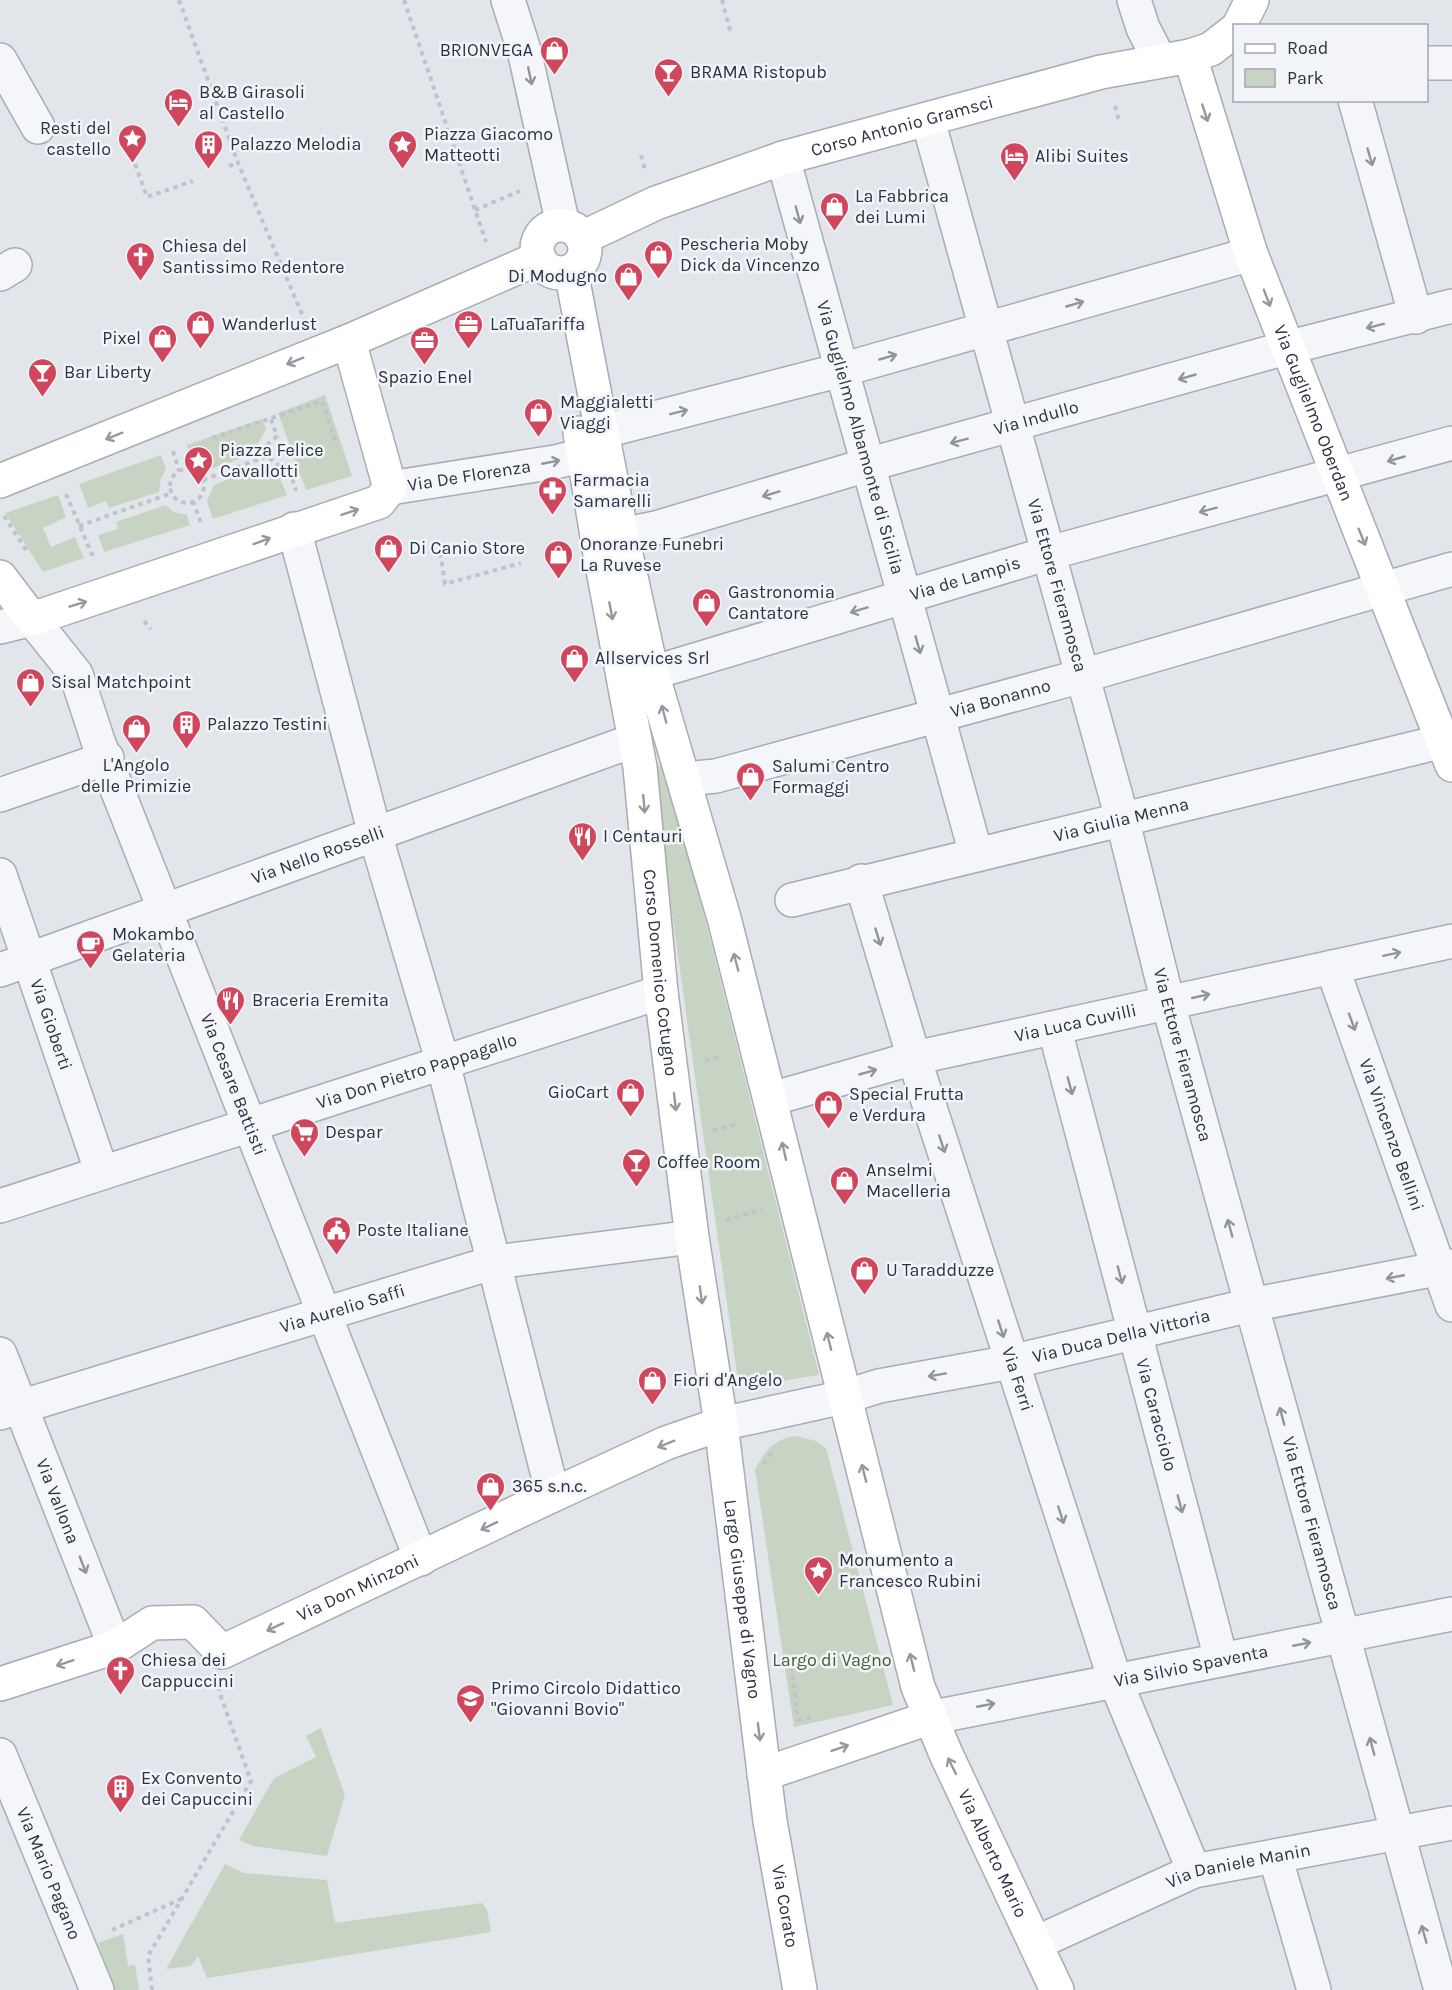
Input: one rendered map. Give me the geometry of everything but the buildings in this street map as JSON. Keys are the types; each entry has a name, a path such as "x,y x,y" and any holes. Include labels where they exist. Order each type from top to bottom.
{"main road":[{"path":"1239,24 1252,0"},
{"name":"Corso Antonio Gramsci","path":"573,231 783,158 1101,72 1211,49 1233,33"},
{"name":"Via Guglielmo Oberdan","path":"1175,58 1286,348 1449,748"},
{"path":"0,481 349,341 497,275 556,267 582,260 584,245 573,231 548,228 542,234 537,249 556,267"},
{"name":"Corso Domenico Cotugno","path":"556,267 593,443 611,545 638,754 661,992 692,1237 721,1424"},
{"path":"0,577 32,619 379,502 390,488 349,341"},
{"name":"Corso Domenico Cotugno","path":"611,545 652,674 724,918 844,1397"},
{"path":"638,754 654,751 665,753 681,771"},
{"path":"764,1774 929,1718 918,1687 844,1397"},
{"name":"Via Don Minzoni","path":"222,1652 666,1443 721,1424"},
{"name":"Largo Giuseppe di Vagno","path":"721,1424 770,1821"},
{"path":"0,1684 115,1647 152,1623 193,1622 222,1652"},
{"name":"Via Alberto Mario","path":"929,1718 1057,1990"},
{"name":"Via Corato","path":"770,1821 800,1990"}],"street":[{"path":"508,0 524,50 550,170 561,207 573,231"},
{"path":"1137,12 1175,58"},
{"path":"1428,63 1452,63"},
{"path":"3,71 38,127"},
{"path":"1355,102 1416,316"},
{"name":"Via Ettore Fieramosca","path":"928,120 1122,818 1168,1003 1441,1990"},
{"name":"Via Guglielmo Albamonte di Sicilia","path":"783,158 976,854"},
{"name":"Via De Florenza","path":"390,488 555,462 593,443 1251,254"},
{"name":"Via Indullo","path":"611,545 867,465 1014,426 1286,348 1452,306"},
{"name":"Via de Lampis","path":"652,674 1049,553 1452,443"},
{"path":"294,529 375,834 443,1063 553,1495"},
{"name":"Via Bonanno","path":"681,771 716,776 1082,676 1452,569"},
{"path":"0,627 32,619"},
{"name":"Via Cesare Battisti","path":"32,619 76,674 420,1559"},
{"name":"Via Giulia Menna","path":"792,900 1122,818 1449,748"},
{"name":"Via Nello Rosselli","path":"14,964 375,834 638,754"},
{"path":"0,795 107,758"},
{"name":"Via Gioberti","path":"0,875 14,964 102,1173"},
{"name":"Via Ferri","path":"861,881 914,1058 1115,1680 1194,1871"},
{"name":"Via Luca Cuvilli","path":"771,1099 914,1058 1055,1030 1452,941"},
{"name":"Via Vincenzo Bellini","path":"1332,967 1446,1267 1452,1305"},
{"name":"Via Don Pietro Pappagallo","path":"0,1206 661,992"},
{"name":"Via Caracciolo","path":"1055,1030 1221,1659"},
{"name":"Via Aurelio Saffi","path":"10,1410 495,1262 692,1237"},
{"name":"Via Duca Della Vittoria","path":"721,1424 844,1397 879,1386 1011,1362 1251,1305 1446,1267"},
{"name":"Via Vallona","path":"0,1354 10,1410 115,1647"},
{"name":"Via Silvio Spaventa","path":"929,1718 1452,1614"},
{"name":"Via Mario Pagano","path":"0,1755 97,1990"},
{"name":"Via Daniele Manin","path":"1036,1943 1194,1871 1452,1823"},
{"path":"1275,1856 1314,1990"}],"path":[{"path":"179,0 238,163 307,325"},
{"path":"404,0 497,275"},
{"path":"722,0 731,34"},
{"path":"228,166 238,163"},
{"path":"135,164 147,197 193,181"},
{"path":"475,210 524,189 550,170"},
{"path":"206,440 322,401 341,457"},
{"path":"267,456 268,444 277,436 271,418"},
{"path":"162,455 184,448"},
{"path":"173,451 179,471"},
{"path":"203,480 267,456"},
{"path":"267,456 278,465 288,465 297,491"},
{"path":"194,470 203,480 202,495 193,501 179,500 172,493 172,478 179,471 194,470"},
{"path":"286,495 308,487"},
{"path":"63,488 94,559"},
{"path":"79,526 172,493"},
{"path":"193,501 201,523"},
{"path":"0,510 30,557"},
{"path":"190,527 212,520"},
{"path":"439,544 445,584 521,563"},
{"path":"84,562 105,555"},
{"path":"701,1061 732,1053"},
{"path":"708,1119 710,1131 740,1123"},
{"path":"720,1210 722,1221 771,1207"},
{"path":"761,1473 768,1455 775,1449"},
{"path":"152,1990 148,1956 251,1781 219,1691 222,1652"},
{"path":"789,1658 798,1720 821,1715"},
{"path":"78,1946 181,1899"}],"green space":[{"path":"325,395 352,476 306,490 278,413"},
{"path":"262,419 266,429 257,446 247,450 248,456 208,470 200,463 191,460 187,445"},
{"path":"161,455 166,469 161,478 159,492 109,508 106,501 88,508 79,484"},
{"path":"256,468 258,473 267,470 278,474 287,495 213,519 207,501 214,485"},
{"path":"58,495 66,517 43,528 51,547 75,537 84,558 43,572 5,513"},
{"path":"166,505 173,512 187,515 190,525 104,552 98,535 118,529 116,522"},
{"path":"658,765 667,767 819,1375 739,1388 652,772"},
{"name":"Largo di Vagno","path":"796,1436 816,1441 826,1448 893,1705 794,1727 755,1470 771,1447 782,1440"},
{"path":"321,1728 345,1795 327,1856 253,1846 239,1840 274,1778 316,1757 306,1736"},
{"path":"225,1864 244,1873 327,1880 335,1923 482,1903 487,1910 491,1932 207,1978 198,1956 191,1966 166,1969"},
{"path":"123,1934 128,1966 135,1965 139,1990 115,1990 98,1943"}],"place":[{"name":"BRIONVEGA","path":"554,76"},
{"name":"BRAMA Ristopub","path":"669,98"},
{"name":"B&B Girasoli al Castello","path":"178,128"},
{"name":"Resti del castello","path":"132,164"},
{"name":"Palazzo Melodia","path":"209,170"},
{"name":"Piazza Giacomo Matteotti","path":"403,170"},
{"name":"Alibi Suites","path":"1014,182"},
{"name":"La Fabbrica dei Lumi","path":"834,232"},
{"name":"Pescheria Moby Dick da Vincenzo","path":"659,280"},
{"name":"Chiesa del Santissimo Redentore","path":"141,282"},
{"name":"Di Modugno","path":"628,302"},
{"name":"Wanderlust","path":"201,350"},
{"name":"LaTuaTariffa","path":"469,350"},
{"name":"Pixel","path":"162,364"},
{"name":"Spazio Enel","path":"425,366"},
{"name":"Bar Liberty","path":"43,398"},
{"name":"Maggialetti Viaggi","path":"539,438"},
{"name":"Piazza Felice Cavallotti","path":"199,486"},
{"name":"Farmacia Samarelli","path":"552,516"},
{"name":"Di Canio Store","path":"388,574"},
{"name":"Onoranze Funebri La Ruvese","path":"559,580"},
{"name":"Gastronomia Cantatore","path":"707,628"},
{"name":"Allservices Srl","path":"574,684"},
{"name":"Sisal Matchpoint","path":"30,708"},
{"name":"Palazzo Testini","path":"186,750"},
{"name":"L'Angolo delle Primizie","path":"136,754"},
{"name":"Salumi Centro Formaggi","path":"751,802"},
{"name":"I Centauri","path":"582,862"},
{"name":"Mokambo Gelateria","path":"91,970"},
{"name":"Braceria Eremita","path":"231,1026"},
{"name":"GioCart","path":"630,1118"},
{"name":"Special Frutta e Verdura","path":"828,1130"},
{"name":"Despar","path":"304,1158"},
{"name":"Coffee Room","path":"636,1188"},
{"name":"Anselmi Macelleria","path":"845,1206"},
{"name":"Poste Italiane","path":"336,1256"},
{"name":"U Taradduzze","path":"865,1296"},
{"name":"Fiori d'Angelo","path":"652,1406"},
{"name":"365 s.n.c.","path":"491,1512"},
{"name":"Monumento a Francesco Rubini","path":"818,1596"},
{"name":"Chiesa dei Cappuccini","path":"120,1696"},
{"name":"Primo Circolo Didattico \"Giovanni Bovio\"","path":"470,1724"},
{"name":"Ex Convento dei Capuccini","path":"120,1814"}]}
